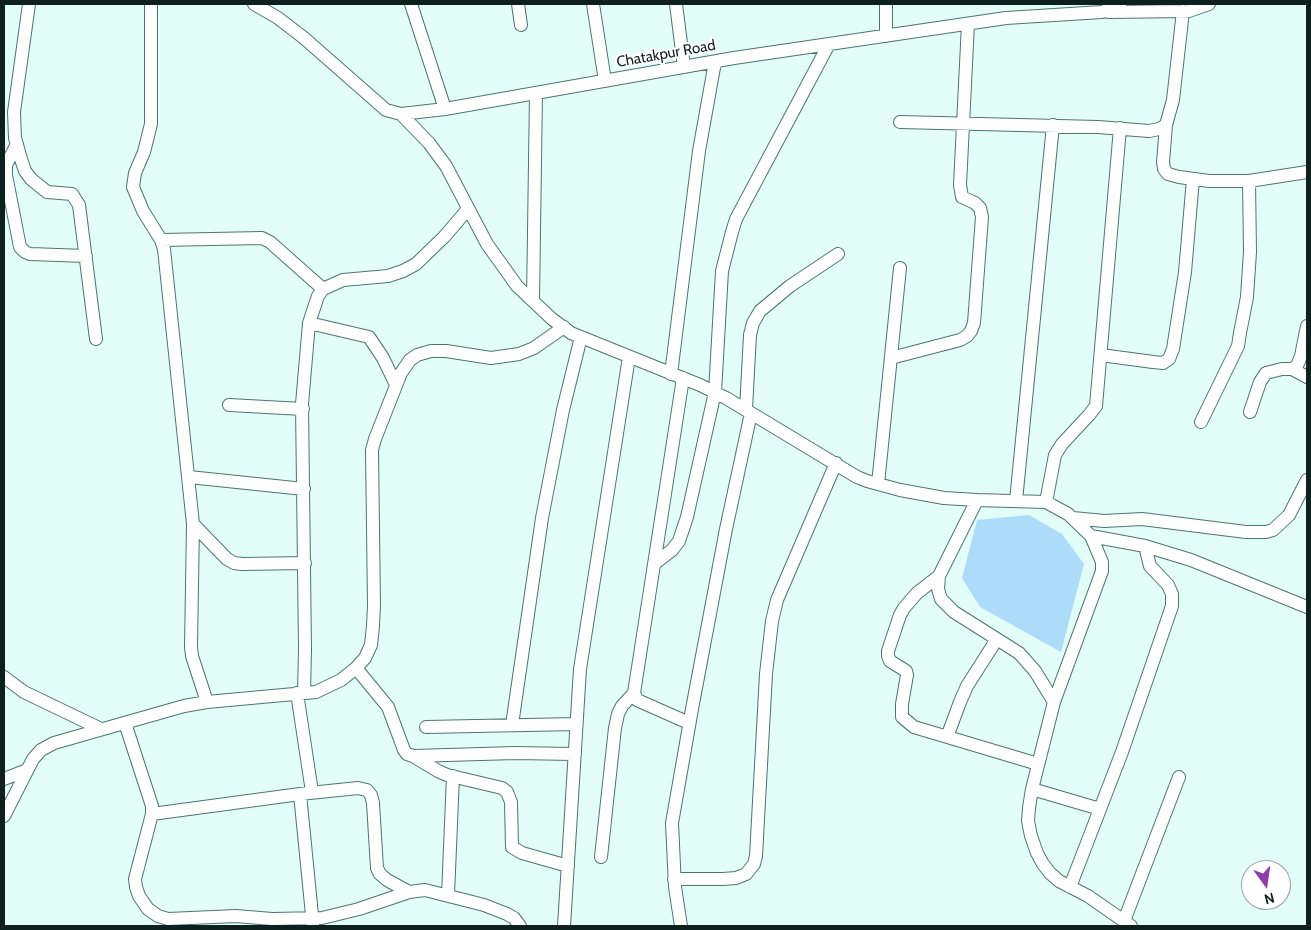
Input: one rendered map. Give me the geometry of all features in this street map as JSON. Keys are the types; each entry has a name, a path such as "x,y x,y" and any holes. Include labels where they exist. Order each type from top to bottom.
{"street":[{"path":"29,4 14,112 17,144 26,171 31,179 47,192 72,194 77,198 96,339"},
{"path":"151,4 151,124 133,187 143,211 161,240 164,249 194,524 191,647 192,656 207,702"},
{"path":"254,4 278,18 304,38 386,110 401,114 430,143 446,166 496,258 517,286 564,328 581,337 715,392 857,477 900,490 944,498 1046,502 1073,518 1091,536 1102,562 1102,571 1054,702 1028,808 1028,821 1037,853 1042,864 1059,881 1088,896 1127,924 1179,777"},
{"path":"278,18 279,4"},
{"path":"411,4 445,109"},
{"path":"518,4 521,25"},
{"path":"593,4 604,81"},
{"path":"676,4 684,67"},
{"path":"886,4 886,36"},
{"name":"Chatakpur Road","path":"401,114 445,109 684,67 968,24 1054,9 1102,12 1120,4"},
{"path":"1102,12 1189,11 1209,4"},
{"path":"1183,11 1174,100 1166,125 1164,169 1168,174 1179,178 1209,181 1249,181 1307,172"},
{"path":"891,358 960,340 967,336 974,323 982,217 980,208 975,203 962,197 960,191 968,24"},
{"path":"654,564 672,550 679,541 687,517 715,392 722,271 727,246 736,220 829,44"},
{"path":"689,723 637,700 634,693 654,564 677,376 700,151 715,62"},
{"path":"532,301 536,93"},
{"path":"900,122 1120,128 1149,131 1166,125"},
{"path":"1016,501 1053,126"},
{"path":"1046,502 1055,455 1062,444 1090,415 1096,406 1120,128"},
{"path":"17,144 6,165 20,246 25,252 30,254 86,256"},
{"path":"1101,355 1162,363 1169,359 1173,349 1185,272 1193,179"},
{"path":"1201,422 1238,346 1247,298 1250,252 1249,181"},
{"path":"313,922 301,693 304,563 303,409 309,323 318,296 323,289 343,280 388,276 416,264 444,237 468,209"},
{"path":"161,240 262,238 270,242 323,289"},
{"path":"681,926 674,879 672,823 748,411 750,335 753,323 760,311 790,286 838,254"},
{"path":"878,484 900,268"},
{"path":"309,323 369,337 383,358 396,385"},
{"path":"4,816 33,759 41,750 54,742 184,706 207,702 316,692 341,680 356,668 365,658 371,646 373,626 372,450 374,439 401,373 410,360 417,355 431,351 446,351 491,358 504,357 534,348 564,328"},
{"path":"1292,369 1297,366 1307,331"},
{"path":"512,725 542,518 562,410 581,337"},
{"path":"564,926 581,660 629,357"},
{"path":"1250,412 1260,382 1266,374 1282,369 1292,369 1307,376"},
{"path":"229,405 303,409"},
{"path":"674,879 723,880 736,878 746,874 754,864 766,674 772,621 777,600 836,463"},
{"path":"188,477 304,489"},
{"path":"1073,518 1104,521 1142,519 1246,532 1266,532 1273,530 1289,515 1307,480"},
{"path":"977,500 939,576 938,589 941,598 947,606 1018,653 1027,662 1054,702"},
{"path":"194,524 227,559 234,562 242,564 304,563"},
{"path":"1091,536 1145,546 1191,560 1307,608"},
{"path":"1070,888 1122,752 1172,606 1172,594 1168,585 1153,572 1145,546"},
{"path":"939,576 910,600 904,608 888,651 890,661 906,671 908,675 902,704 902,717 914,727 1038,764"},
{"path":"947,737 967,686 997,639"},
{"path":"356,668 388,707 407,754 438,771 502,788 507,792 511,802 512,847 522,853 568,866"},
{"path":"4,677 24,692 101,730"},
{"path":"601,856 615,728 622,706 634,693"},
{"path":"125,722 149,794 152,814 135,879 139,896 148,908 158,916 168,919 209,922 236,916 313,922 409,892 425,890 448,895 507,914 514,918 520,926"},
{"path":"426,727 576,724"},
{"path":"413,756 515,753 574,754"},
{"path":"4,779 27,770"},
{"path":"448,895 453,776"},
{"path":"152,814 306,793 358,788 367,790 373,802 377,868 380,874 387,880 409,892"},
{"path":"1032,789 1100,810"}],"water":[{"path":"1029,515 1062,534 1084,564 1061,652 980,607 962,578 977,520"}]}
